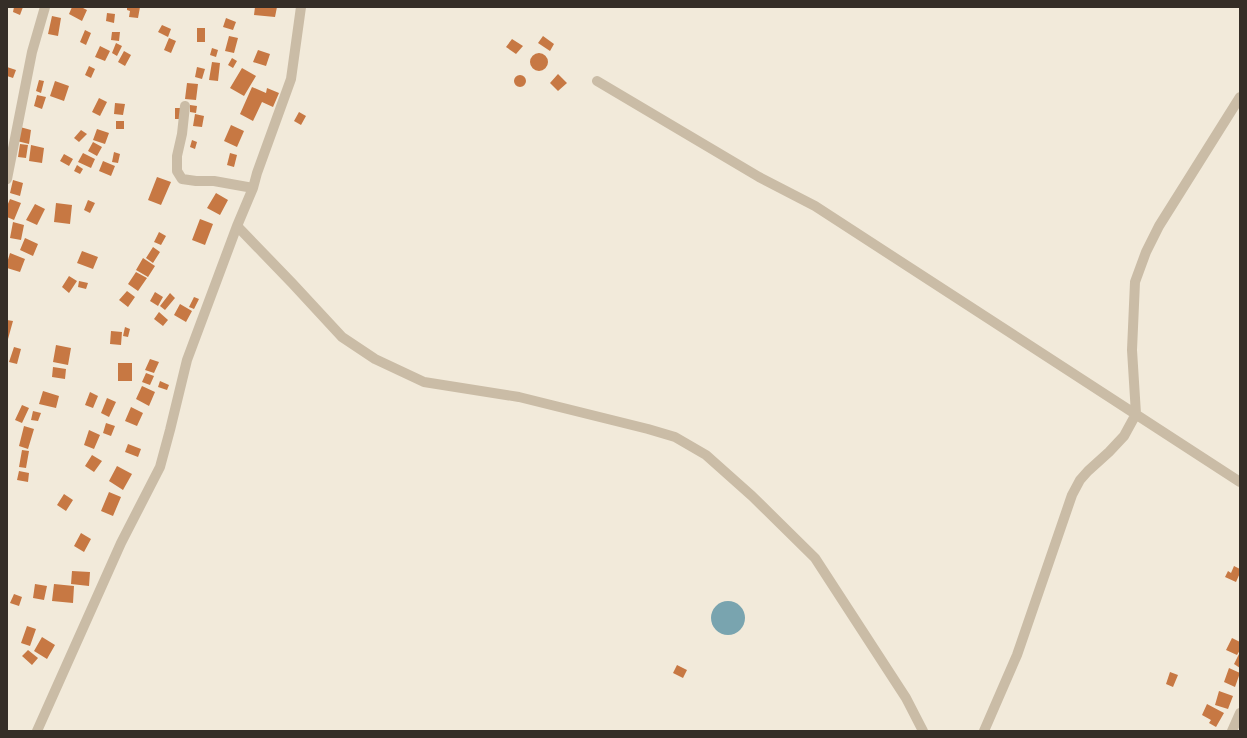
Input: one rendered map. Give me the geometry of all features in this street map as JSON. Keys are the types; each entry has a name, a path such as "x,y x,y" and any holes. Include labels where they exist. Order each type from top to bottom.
{"street":[{"path":"7,179 32,52 45,7"},
{"path":"37,731 121,543 160,467 187,360 237,226 253,188 291,79 301,7"},
{"path":"598,81 759,177 815,206 1240,482"},
{"path":"984,731 1016,655 1072,495 1080,480 1124,436 1136,414 1132,350 1136,282 1146,252 1160,226 1240,97"},
{"path":"185,106 177,163 177,171 182,179 214,181 253,188"},
{"path":"237,226 342,337 375,359 424,382 519,397 648,429 675,437 706,455 752,496 815,558 906,698 923,731"},
{"path":"1232,731 1240,713"}],"water":[{"path":"728,601 740,606 745,618 740,630 728,635 716,630 711,618 716,606"}],"building":[{"path":"14,7 23,7 20,15 13,12"},
{"path":"72,7 81,7 87,10 82,21 69,14"},
{"path":"127,7 140,7 138,18 129,17 130,11 127,10"},
{"path":"255,7 277,7 275,17 254,15"},
{"path":"107,13 115,14 114,23 106,21"},
{"path":"52,16 61,18 58,36 48,34"},
{"path":"226,18 236,22 233,30 223,27"},
{"path":"162,25 171,29 168,37 158,32"},
{"path":"197,28 205,28 205,42 197,42"},
{"path":"85,30 91,33 86,45 80,42"},
{"path":"112,32 120,32 119,41 111,40"},
{"path":"229,36 238,38 234,53 225,51"},
{"path":"543,36 554,44 550,51 538,43"},
{"path":"169,38 176,41 171,53 164,50"},
{"path":"512,39 523,46 516,54 506,47"},
{"path":"116,43 122,46 117,56 112,53"},
{"path":"100,46 110,51 105,61 95,57"},
{"path":"212,48 218,50 216,57 210,55"},
{"path":"258,50 270,54 266,66 253,62"},
{"path":"124,51 131,55 125,66 118,62"},
{"path":"539,53 545,56 548,62 545,68 539,71 533,68 530,62 533,56"},
{"path":"232,58 237,61 233,68 228,65"},
{"path":"212,62 220,63 218,81 209,80"},
{"path":"89,66 95,69 91,78 85,75"},
{"path":"7,67 16,70 13,78 7,76"},
{"path":"197,67 205,69 202,79 195,77"},
{"path":"242,68 256,76 244,96 230,88"},
{"path":"558,74 567,83 558,91 550,83"},
{"path":"522,75 525,76 525,86 518,87 515,86 514,79 515,76"},
{"path":"39,80 44,81 41,93 36,91"},
{"path":"55,81 69,86 64,101 50,96"},
{"path":"187,83 198,84 196,100 185,99"},
{"path":"252,87 266,93 267,88 279,93 273,107 262,102 253,121 240,114"},
{"path":"37,95 46,97 42,109 34,106"},
{"path":"99,98 107,102 100,116 92,112"},
{"path":"115,103 125,104 123,115 114,114"},
{"path":"190,105 197,106 196,113 190,112"},
{"path":"175,108 183,108 183,119 175,119"},
{"path":"299,112 306,116 301,125 294,121"},
{"path":"195,114 204,116 202,127 193,126"},
{"path":"116,121 124,121 124,129 116,129"},
{"path":"231,125 244,131 237,147 224,141"},
{"path":"20,127 31,130 29,144 17,141"},
{"path":"97,129 109,133 105,144 93,140"},
{"path":"81,130 87,134 79,142 74,138"},
{"path":"192,140 197,142 195,149 190,147"},
{"path":"93,142 102,147 97,156 88,151"},
{"path":"20,144 28,145 26,158 18,157"},
{"path":"31,145 44,148 42,163 29,161"},
{"path":"114,152 120,154 118,163 112,162"},
{"path":"83,153 95,159 91,168 78,162"},
{"path":"230,153 237,155 234,167 227,165"},
{"path":"64,154 73,159 69,166 60,161"},
{"path":"103,161 115,166 111,176 99,171"},
{"path":"77,165 83,169 80,174 74,171"},
{"path":"157,177 171,182 161,205 148,200"},
{"path":"13,180 23,183 20,196 10,193"},
{"path":"216,193 228,200 220,215 207,208"},
{"path":"10,199 21,203 14,220 7,217 7,206"},
{"path":"88,200 95,203 90,213 84,210"},
{"path":"56,203 72,205 70,224 54,222"},
{"path":"35,204 45,209 37,225 26,220"},
{"path":"200,219 213,224 205,245 192,240"},
{"path":"13,222 24,225 21,240 10,238"},
{"path":"159,232 166,236 161,245 154,242"},
{"path":"25,238 38,244 33,256 20,250"},
{"path":"153,247 160,252 153,263 146,258"},
{"path":"82,251 98,257 93,269 77,263"},
{"path":"10,253 25,259 20,272 7,268"},
{"path":"143,258 155,266 148,277 136,270"},
{"path":"136,272 147,278 138,291 128,284"},
{"path":"69,276 77,281 69,293 62,287"},
{"path":"79,281 88,283 86,289 78,287"},
{"path":"127,291 135,297 128,307 119,300"},
{"path":"155,292 163,297 158,306 150,301"},
{"path":"170,293 175,298 165,310 160,306"},
{"path":"194,297 199,299 194,309 189,307"},
{"path":"180,304 192,311 186,322 174,315"},
{"path":"159,312 168,320 163,326 154,319"},
{"path":"7,320 13,321 8,339 7,338"},
{"path":"125,327 130,329 128,337 123,336"},
{"path":"111,331 122,332 121,345 110,344"},
{"path":"56,345 71,348 68,365 53,362"},
{"path":"14,347 21,349 17,364 9,362"},
{"path":"150,359 159,362 154,373 145,370"},
{"path":"118,363 132,363 132,381 118,381"},
{"path":"53,367 66,369 65,379 52,377"},
{"path":"146,373 154,376 150,385 142,382"},
{"path":"160,381 169,385 167,390 158,387"},
{"path":"142,386 155,392 149,406 136,399"},
{"path":"43,391 59,396 56,408 39,404"},
{"path":"90,392 98,396 93,408 85,405"},
{"path":"107,398 116,402 109,417 101,413"},
{"path":"22,405 29,408 22,423 15,420"},
{"path":"131,407 143,413 137,426 125,421"},
{"path":"33,411 41,413 38,421 31,420"},
{"path":"106,423 115,426 111,436 103,433"},
{"path":"24,426 34,429 28,449 19,446"},
{"path":"89,430 100,435 94,449 84,445"},
{"path":"128,444 141,449 138,457 125,452"},
{"path":"22,450 29,451 26,468 19,467"},
{"path":"92,455 102,461 94,472 85,466"},
{"path":"117,466 132,474 123,490 109,481"},
{"path":"19,471 29,473 28,482 17,480"},
{"path":"109,492 121,497 113,516 101,511"},
{"path":"64,494 73,500 66,511 57,505"},
{"path":"81,533 91,539 84,552 74,546"},
{"path":"1234,566 1240,569 1236,582 1225,577 1228,571 1231,573"},
{"path":"72,571 90,572 89,586 71,584"},
{"path":"35,584 47,586 44,600 33,598"},
{"path":"54,584 74,586 73,603 52,601"},
{"path":"14,594 22,597 19,606 10,603"},
{"path":"27,626 36,629 30,646 21,643"},
{"path":"42,637 55,645 47,659 34,651"},
{"path":"1232,638 1240,642 1240,650 1237,655 1226,650"},
{"path":"28,650 38,658 32,665 22,656"},
{"path":"1240,652 1240,668 1234,664"},
{"path":"677,665 687,670 683,678 673,673"},
{"path":"1229,668 1240,673 1235,687 1224,682"},
{"path":"1170,672 1178,675 1173,687 1166,684"},
{"path":"1219,691 1233,696 1228,709 1215,705"},
{"path":"1207,704 1224,713 1216,727 1209,723 1211,720 1202,715"}]}
